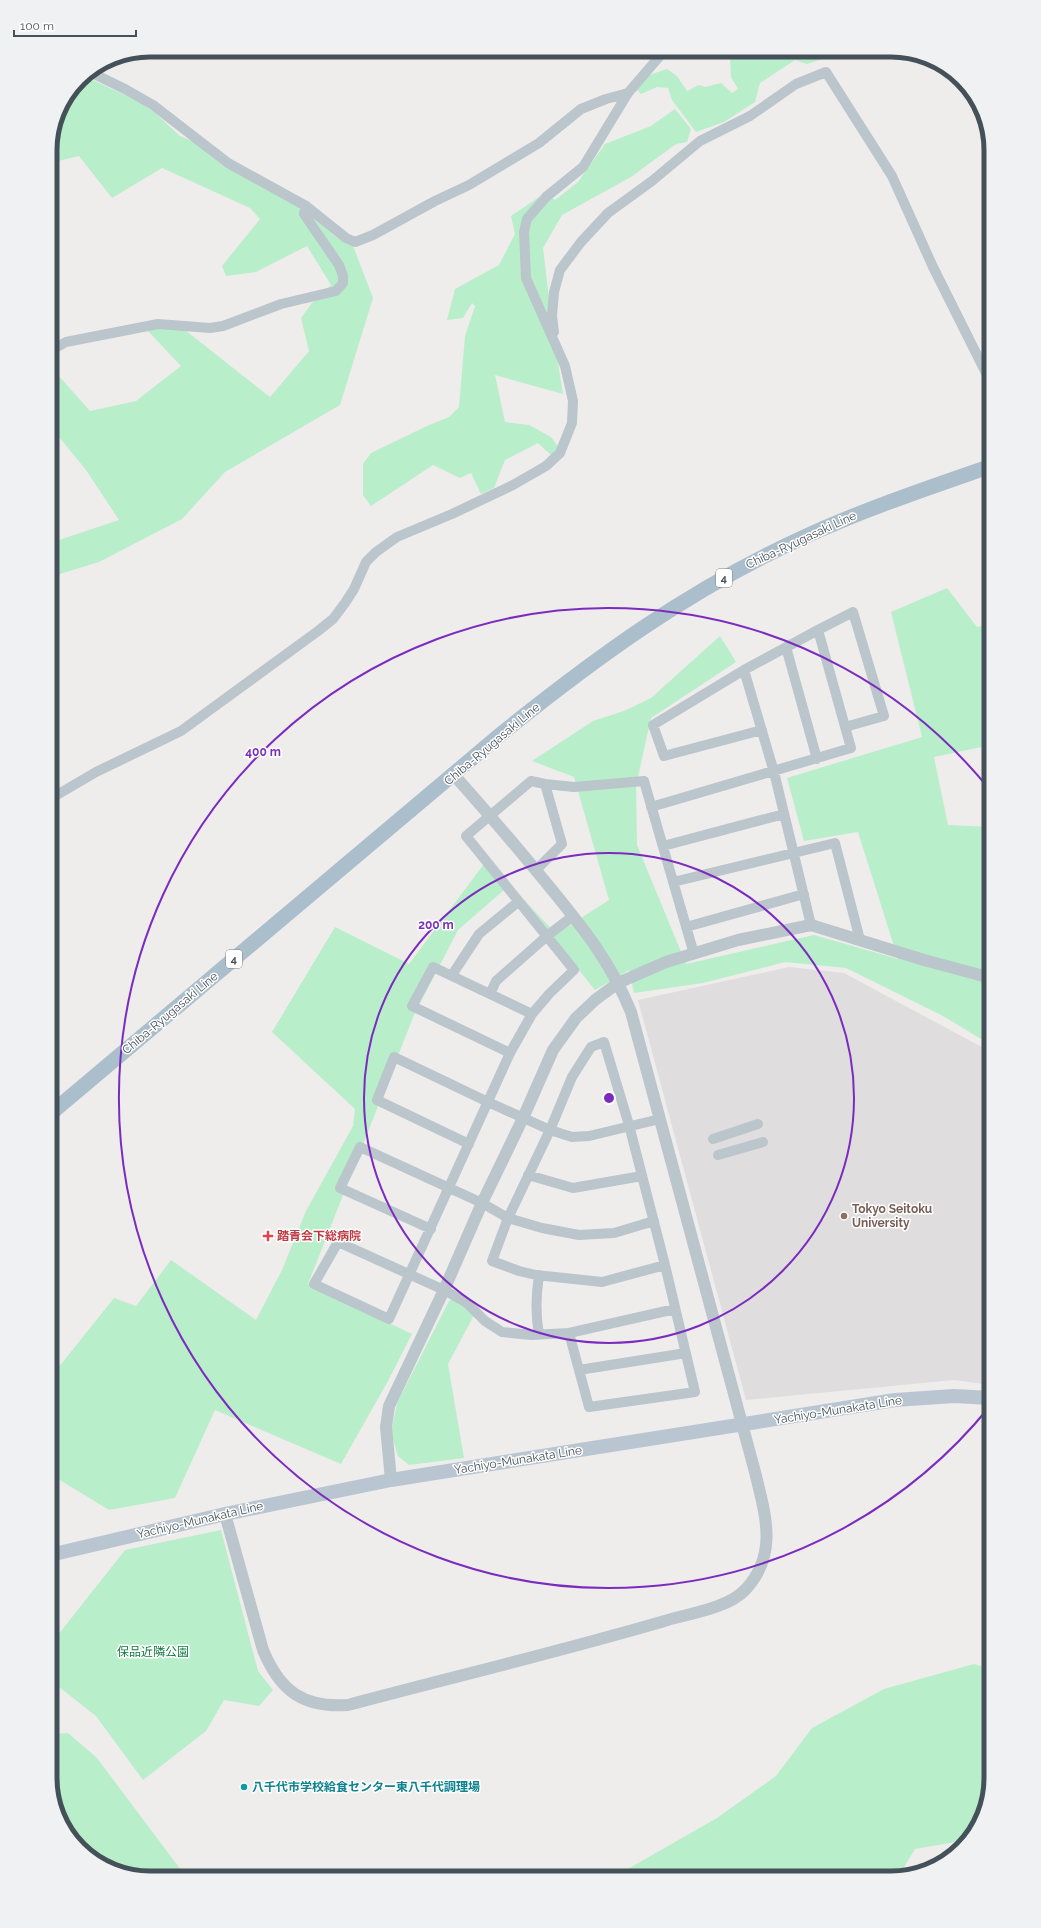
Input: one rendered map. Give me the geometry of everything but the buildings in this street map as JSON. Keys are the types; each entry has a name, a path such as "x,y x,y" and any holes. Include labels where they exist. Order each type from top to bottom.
{"main road":[{"name":"Chiba-Ryugasaki Line","path":"57,1108 566,682 641,628 696,593 779,549 851,516 984,468"},
{"name":"Yachiyo-Munakata Line","path":"57,1552 225,1514 392,1480 894,1400 954,1396 984,1398"}],"street":[{"path":"57,795 96,772 181,731 318,631 333,619 345,603 354,589 366,562 376,552 397,537 452,514 513,485 546,466 560,453 572,423 573,401 565,366 526,278 524,232 527,219 546,197 584,167 628,93 659,57"},
{"path":"556,344 552,316 554,292 560,270 581,242 608,213 652,181 700,141 750,116 796,84 826,72 892,176 933,267 984,369"},
{"path":"96,75 125,89 152,105 228,163 306,206 346,238 355,242 362,240 489,174 539,144 581,109 606,99 628,93"},
{"path":"57,347 66,342 158,324 210,328 219,327 281,304 336,291 343,284 343,276 339,265 304,214 306,206"},
{"path":"762,730 664,756 653,725 744,670 853,612 884,716 845,727"},
{"path":"651,807 774,772 851,748 818,630"},
{"path":"786,647 816,759"},
{"path":"744,670 774,772 811,925"},
{"path":"225,1514 263,1650 275,1676 294,1693 305,1699 331,1706 348,1705 631,1630 731,1601 745,1590 759,1570 765,1555 767,1519 634,1024 618,983 594,943 573,916 491,816 454,775"},
{"path":"675,1309 569,1333 539,1334 502,1332 485,1320 467,1303 444,1290 410,1276 338,1242 314,1284 389,1319 410,1276 510,1054 532,1014 549,994 574,970 466,836 531,782 574,787 644,781 694,954"},
{"path":"536,870 562,844 545,784"},
{"path":"663,846 784,814"},
{"path":"673,882 835,843 860,940"},
{"path":"686,927 804,894"},
{"path":"452,975 479,934 518,902"},
{"path":"490,994 496,981 546,936 573,916"},
{"path":"392,1480 386,1427 389,1406 444,1290 482,1203 523,1118 553,1050 576,1018 595,1000 618,983 666,962 738,940 811,925 924,960 984,976"},
{"path":"510,1054 412,1006 433,967 532,1014"},
{"path":"569,1333 589,1408 695,1392 665,1265 654,1221 629,1126 604,1042 591,1048 572,1077 550,1130 508,1218 492,1261 519,1271 539,1275 602,1282 665,1265"},
{"path":"469,1144 377,1100 394,1057 523,1118 550,1130 572,1137 589,1136 660,1118"},
{"path":"714,1139 758,1124"},
{"path":"718,1155 763,1142"},
{"path":"431,1229 340,1188 360,1147 482,1203 508,1218 542,1228 579,1236 614,1233 654,1221"},
{"path":"528,1175 573,1188 642,1176"},
{"path":"539,1275 536,1305 536,1320 539,1334"},
{"path":"579,1370 686,1353"}],"shaded area":[{"name":"Tokyo Seitoku University","path":"789,967 844,973 984,1048 984,1384 954,1380 746,1400 638,1000"}],"green space":[{"path":"730,57 827,57 807,64 795,60 760,83 755,102 724,122 696,132 672,100 668,88 657,87 641,94 636,89 646,76 667,69 677,76 687,91 699,85 705,87 721,83 732,93 738,89 731,77"},
{"path":"90,79 134,99 154,112 180,136 194,142 223,166 288,200 310,215 336,237 353,246 373,298 340,405 225,472 182,519 99,562 57,575 57,541 119,520 86,470 57,435 57,374 90,411 136,401 181,366 147,330 158,328 185,330 270,397 309,351 301,318 312,303 331,285 307,246 256,272 226,276 222,266 260,219 250,208 162,168 112,198 79,156 57,161 57,144 64,114 76,93"},
{"path":"675,109 691,129 687,142 676,144 631,177 562,215 543,248 553,332 563,394 495,375 505,422 529,425 551,437 559,448 552,456 538,443 505,460 494,488 481,494 471,473 460,478 433,465 371,506 363,495 363,464 371,453 449,417 459,407 465,336 475,306 472,303 463,318 447,320 455,289 499,265 515,234 511,216 545,193 555,200 578,182 605,144 651,126"},
{"path":"947,588 977,627 984,626 984,746 934,757 948,825 984,827 984,1041 943,1016 846,968 785,962 703,983 634,993 629,970 595,990 559,945 504,890 458,930 414,1015 308,1284 412,1334 388,1381 341,1464 215,1410 175,1498 109,1510 57,1478 57,1369 114,1298 136,1306 171,1260 256,1320 282,1270 306,1211 353,1126 355,1109 272,1032 335,927 409,964 487,860 556,934 609,900 574,777 532,761 593,721 624,711 651,698 720,636 736,662 651,718 636,786 637,845 686,964 814,935 898,959 858,832 804,841 787,778 922,737 891,612"},
{"path":"453,1299 465,1306 474,1315 448,1364 464,1458 409,1465 398,1456 391,1433 397,1403 449,1301"},
{"name":"保品近隣公園","path":"221,1530 258,1671 273,1690 259,1706 224,1700 206,1731 143,1780 96,1716 57,1685 57,1636 125,1550"},
{"path":"974,1664 984,1667 983,1790 979,1808 974,1819 965,1835 959,1841 915,1849 902,1870 897,1871 624,1871 717,1818 776,1776 812,1728 884,1689"},
{"path":"68,1733 97,1758 182,1871 144,1871 126,1868 103,1859 84,1844 69,1825 59,1796 57,1778 57,1734"}],"place":[{"name":"Tokyo Seitoku University","path":"844,1216"},
{"name":"踏青会下総病院","path":"268,1236"},
{"name":"八千代市学校給食センター東八千代調理場","path":"244,1787"}]}
